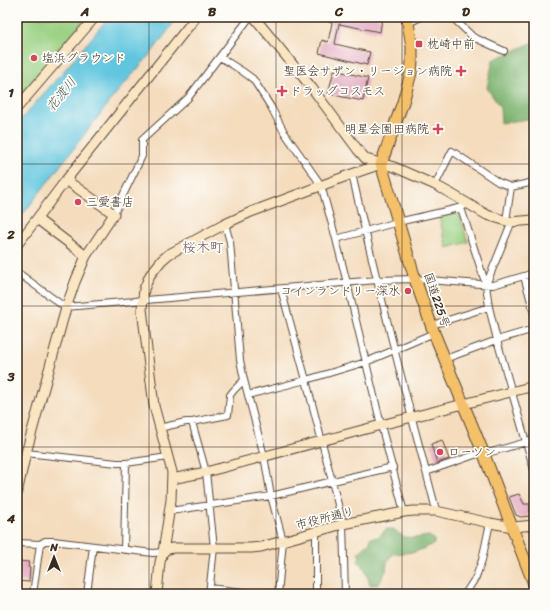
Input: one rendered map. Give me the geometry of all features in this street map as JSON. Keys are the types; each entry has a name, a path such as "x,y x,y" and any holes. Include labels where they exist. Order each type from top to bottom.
{"highway":[{"path":"381,164 403,102 411,73 412,46 407,20"},
{"name":"国道225号","path":"381,164 415,279 433,329 464,404 534,584"}],"street":[{"path":"17,108 95,17"},
{"path":"17,245 66,180 196,17"},
{"path":"18,487 66,307 86,256 114,214 142,156 142,140 188,98 250,17"},
{"path":"254,17 312,88 366,159 394,167 435,185 448,192 465,206 487,215 508,221 534,220"},
{"path":"407,20 420,17"},
{"path":"452,17 473,37 504,51"},
{"path":"220,57 253,79 271,107 284,132 320,186 336,239 381,425 404,512"},
{"path":"435,185 452,151 498,182 511,187 534,182"},
{"path":"157,594 160,562 170,510 172,472 154,406 143,316 144,289 150,276 162,260 169,254 226,224 251,212 381,164"},
{"path":"352,174 411,417 436,511"},
{"path":"66,180 114,214"},
{"path":"486,285 510,226 508,221 511,187"},
{"path":"336,239 465,206"},
{"path":"465,206 486,285 511,392 534,470"},
{"path":"37,219 86,256"},
{"path":"226,224 230,242 240,360 264,456 271,496 283,541 278,594"},
{"path":"17,272 66,307 377,280 415,279 493,285 534,273"},
{"path":"524,276 534,313"},
{"path":"281,289 333,481 343,524 345,594"},
{"path":"248,395 366,362 433,329 490,307"},
{"path":"445,359 534,329"},
{"path":"159,428 228,415 230,395 244,380"},
{"path":"172,479 206,472 411,417 534,386"},
{"path":"192,422 206,472 214,548 210,591 259,594"},
{"path":"426,472 483,453 534,440"},
{"path":"26,453 117,464 168,457"},
{"path":"124,550 126,463"},
{"path":"170,510 271,496 393,467"},
{"name":"市役所通り","path":"163,552 173,548 261,547 343,524 414,511 436,511 512,527 534,525"},
{"path":"465,594 476,577 482,560 490,523"},
{"path":"316,532 316,594"},
{"path":"17,543 40,544 45,541 53,541 153,553 163,552"},
{"path":"33,594 40,544"},
{"path":"87,594 93,546"}],"green space":[{"name":"塩浜グラウンド","path":"17,17 86,17 17,99"},
{"path":"534,42 534,118 501,123 500,107 487,88 493,60"},
{"path":"455,213 460,216 468,242 447,248 439,217"},
{"path":"386,529 393,529 404,537 415,538 429,536 434,539 434,544 415,552 393,554 387,562 386,571 379,584 370,585 365,569 357,560 360,557 358,553 370,543 370,538 379,537"}],"water":[{"name":"花渡川","path":"109,17 178,17 153,51 114,96 17,222 17,124"}],"building":[{"path":"327,17 372,17 382,19 380,32 339,24 335,44 370,52 367,65 319,53 322,40 328,42 332,23 326,21"},
{"path":"334,70 368,78 363,101 328,94"},
{"name":"ローソン","path":"442,440 449,459 437,463 431,444"},
{"path":"519,494 524,504 530,504 530,516 521,517 516,515 509,497"},
{"path":"17,561 29,562 29,582 17,581"}],"place":[{"name":"枕崎中前","path":"419,44"},
{"name":"塩浜グラウンド","path":"34,58"},
{"name":"聖医会サザン・リージョン病院","path":"461,71"},
{"name":"ドラッグコスモス","path":"282,91"},
{"name":"明星会園田病院","path":"438,129"},
{"name":"三愛書店","path":"78,202"},
{"name":"コインランドリー深水","path":"408,291"},
{"name":"ローソン","path":"440,452"}],"district":[{"name":"桜木町","path":"203,247"}]}
